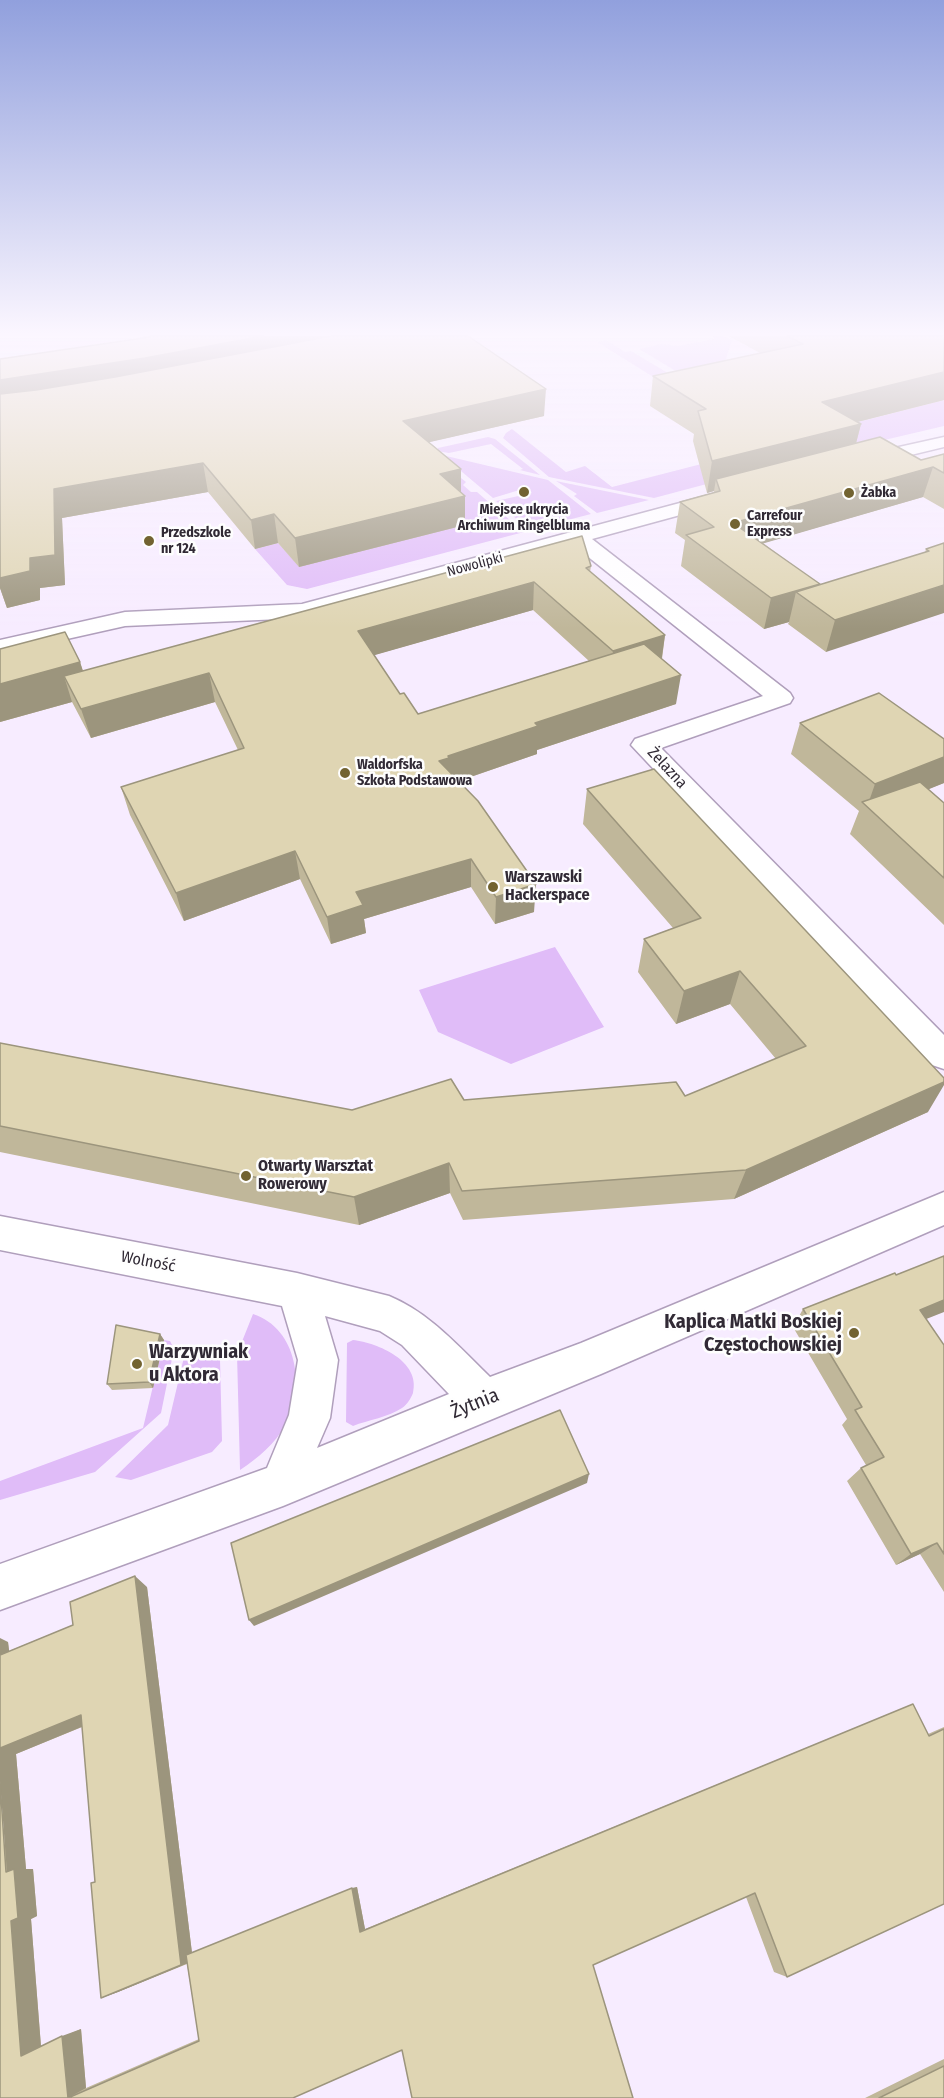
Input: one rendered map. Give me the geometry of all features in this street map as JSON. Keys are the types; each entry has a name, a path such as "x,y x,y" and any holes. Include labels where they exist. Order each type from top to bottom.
{"street":[{"path":"846,465 944,442"},
{"name":"Nowolipki","path":"0,647 125,619 303,611 744,492"},
{"name":"Żelazna","path":"577,538 781,698 644,746 944,1056"},
{"name":"Żytnia","path":"0,1587 283,1484 484,1400 587,1360 944,1208"},
{"name":"Wolność","path":"0,1233 297,1291 389,1315 417,1332 484,1400"},
{"path":"283,1484 294,1450 309,1418 318,1360 297,1291"}],"shaded area":[{"path":"505,434 518,434 566,472 585,466 612,487 748,452 720,434 760,434 763,436 748,473 654,498 549,477 503,438"},
{"path":"819,434 910,434 863,445"},
{"path":"488,437 495,439 540,475 520,470 523,469 491,444 449,453 437,451 438,448"},
{"path":"442,455 548,480 591,514 529,530 496,501 532,493 526,488 493,498"},
{"path":"450,469 466,482 463,485 471,492 477,492 492,505 490,507 497,514 504,515 524,532 307,589 287,585 255,549 278,543 300,567"},
{"path":"556,481 649,500 597,513 574,496 577,494"},
{"path":"555,947 604,1027 511,1064 438,1032 419,990"},
{"path":"253,1314 268,1321 280,1332 288,1345 294,1360 295,1393 286,1424 277,1438 266,1450 240,1470 237,1354"},
{"path":"164,1340 170,1341 174,1349 161,1413 95,1472 0,1500 0,1481 143,1428"},
{"path":"353,1340 374,1345 395,1356 411,1372 414,1382 413,1393 404,1407 391,1414 353,1426 346,1422 347,1343"},
{"path":"201,1347 213,1349 220,1359 222,1441 212,1452 131,1480 115,1477 168,1425 184,1357"}],"building":[{"path":"0,434 419,434 461,469 440,474 465,496 295,538 274,514 251,520 203,463 54,489 55,555 30,558 30,571 0,578"},
{"path":"704,434 821,434 712,461"},
{"path":"880,437 921,460 944,454 944,473 933,467 733,523 820,584 771,598 686,535 714,527 680,502 720,491 716,479"},
{"path":"582,536 591,566 586,568 665,635 613,651 534,582 358,631 400,694 404,693 418,714 644,644 681,675 535,723 538,726 439,761 478,801 536,884 496,897 471,859 356,892 363,905 327,917 295,851 176,893 121,787 244,748 209,673 81,709 64,676"},
{"path":"944,543 944,585 835,620 796,592 929,551 926,549"},
{"path":"65,632 80,662 0,684 0,649"},
{"path":"879,693 944,739 944,757 875,784 800,723"},
{"path":"654,769 944,1078 944,1082 746,1170 462,1191 449,1163 354,1197 0,1126 0,1043 352,1110 451,1079 464,1100 676,1082 685,1096 806,1046 740,971 684,991 644,939 701,918 587,789"},
{"path":"920,782 944,803 944,878 862,802"},
{"path":"944,1256 944,1300 920,1310 944,1345 944,1554 937,1543 911,1554 861,1468 884,1457 855,1410 862,1407 803,1309"},
{"name":"Warzywniak u Aktora","path":"116,1325 160,1334 149,1382 107,1384"},
{"path":"560,1410 589,1474 249,1620 231,1543"},
{"path":"135,1576 181,1965 101,1998 91,1883 95,1882 81,1715 0,1748 0,1655 73,1625 70,1602"},
{"path":"913,1704 929,1736 944,1729 944,1904 787,1977 755,1893 593,1965 633,2098 412,2098 402,2050 293,2098 68,2098 199,2041 186,1955 352,1888 360,1932"},
{"path":"0,1781 6,1872 14,1869 18,1918 11,1921 21,2056 62,2036 68,2098 0,2098"},
{"path":"944,2066 944,2098 879,2098"}],"place":[{"name":"Miejsce ukrycia Archiwum Ringelbluma","path":"524,492"},
{"name":"Żabka","path":"849,493"},
{"name":"Carrefour Express","path":"735,524"},
{"name":"Przedszkole nr 124","path":"149,541"},
{"name":"Waldorfska Szkoła Podstawowa","path":"345,773"},
{"name":"Warszawski Hackerspace","path":"493,887"},
{"name":"Otwarty Warsztat Rowerowy","path":"246,1176"},
{"name":"Kaplica Matki Boskiej Częstochowskiej","path":"854,1333"},
{"name":"Warzywniak u Aktora","path":"137,1364"}]}
